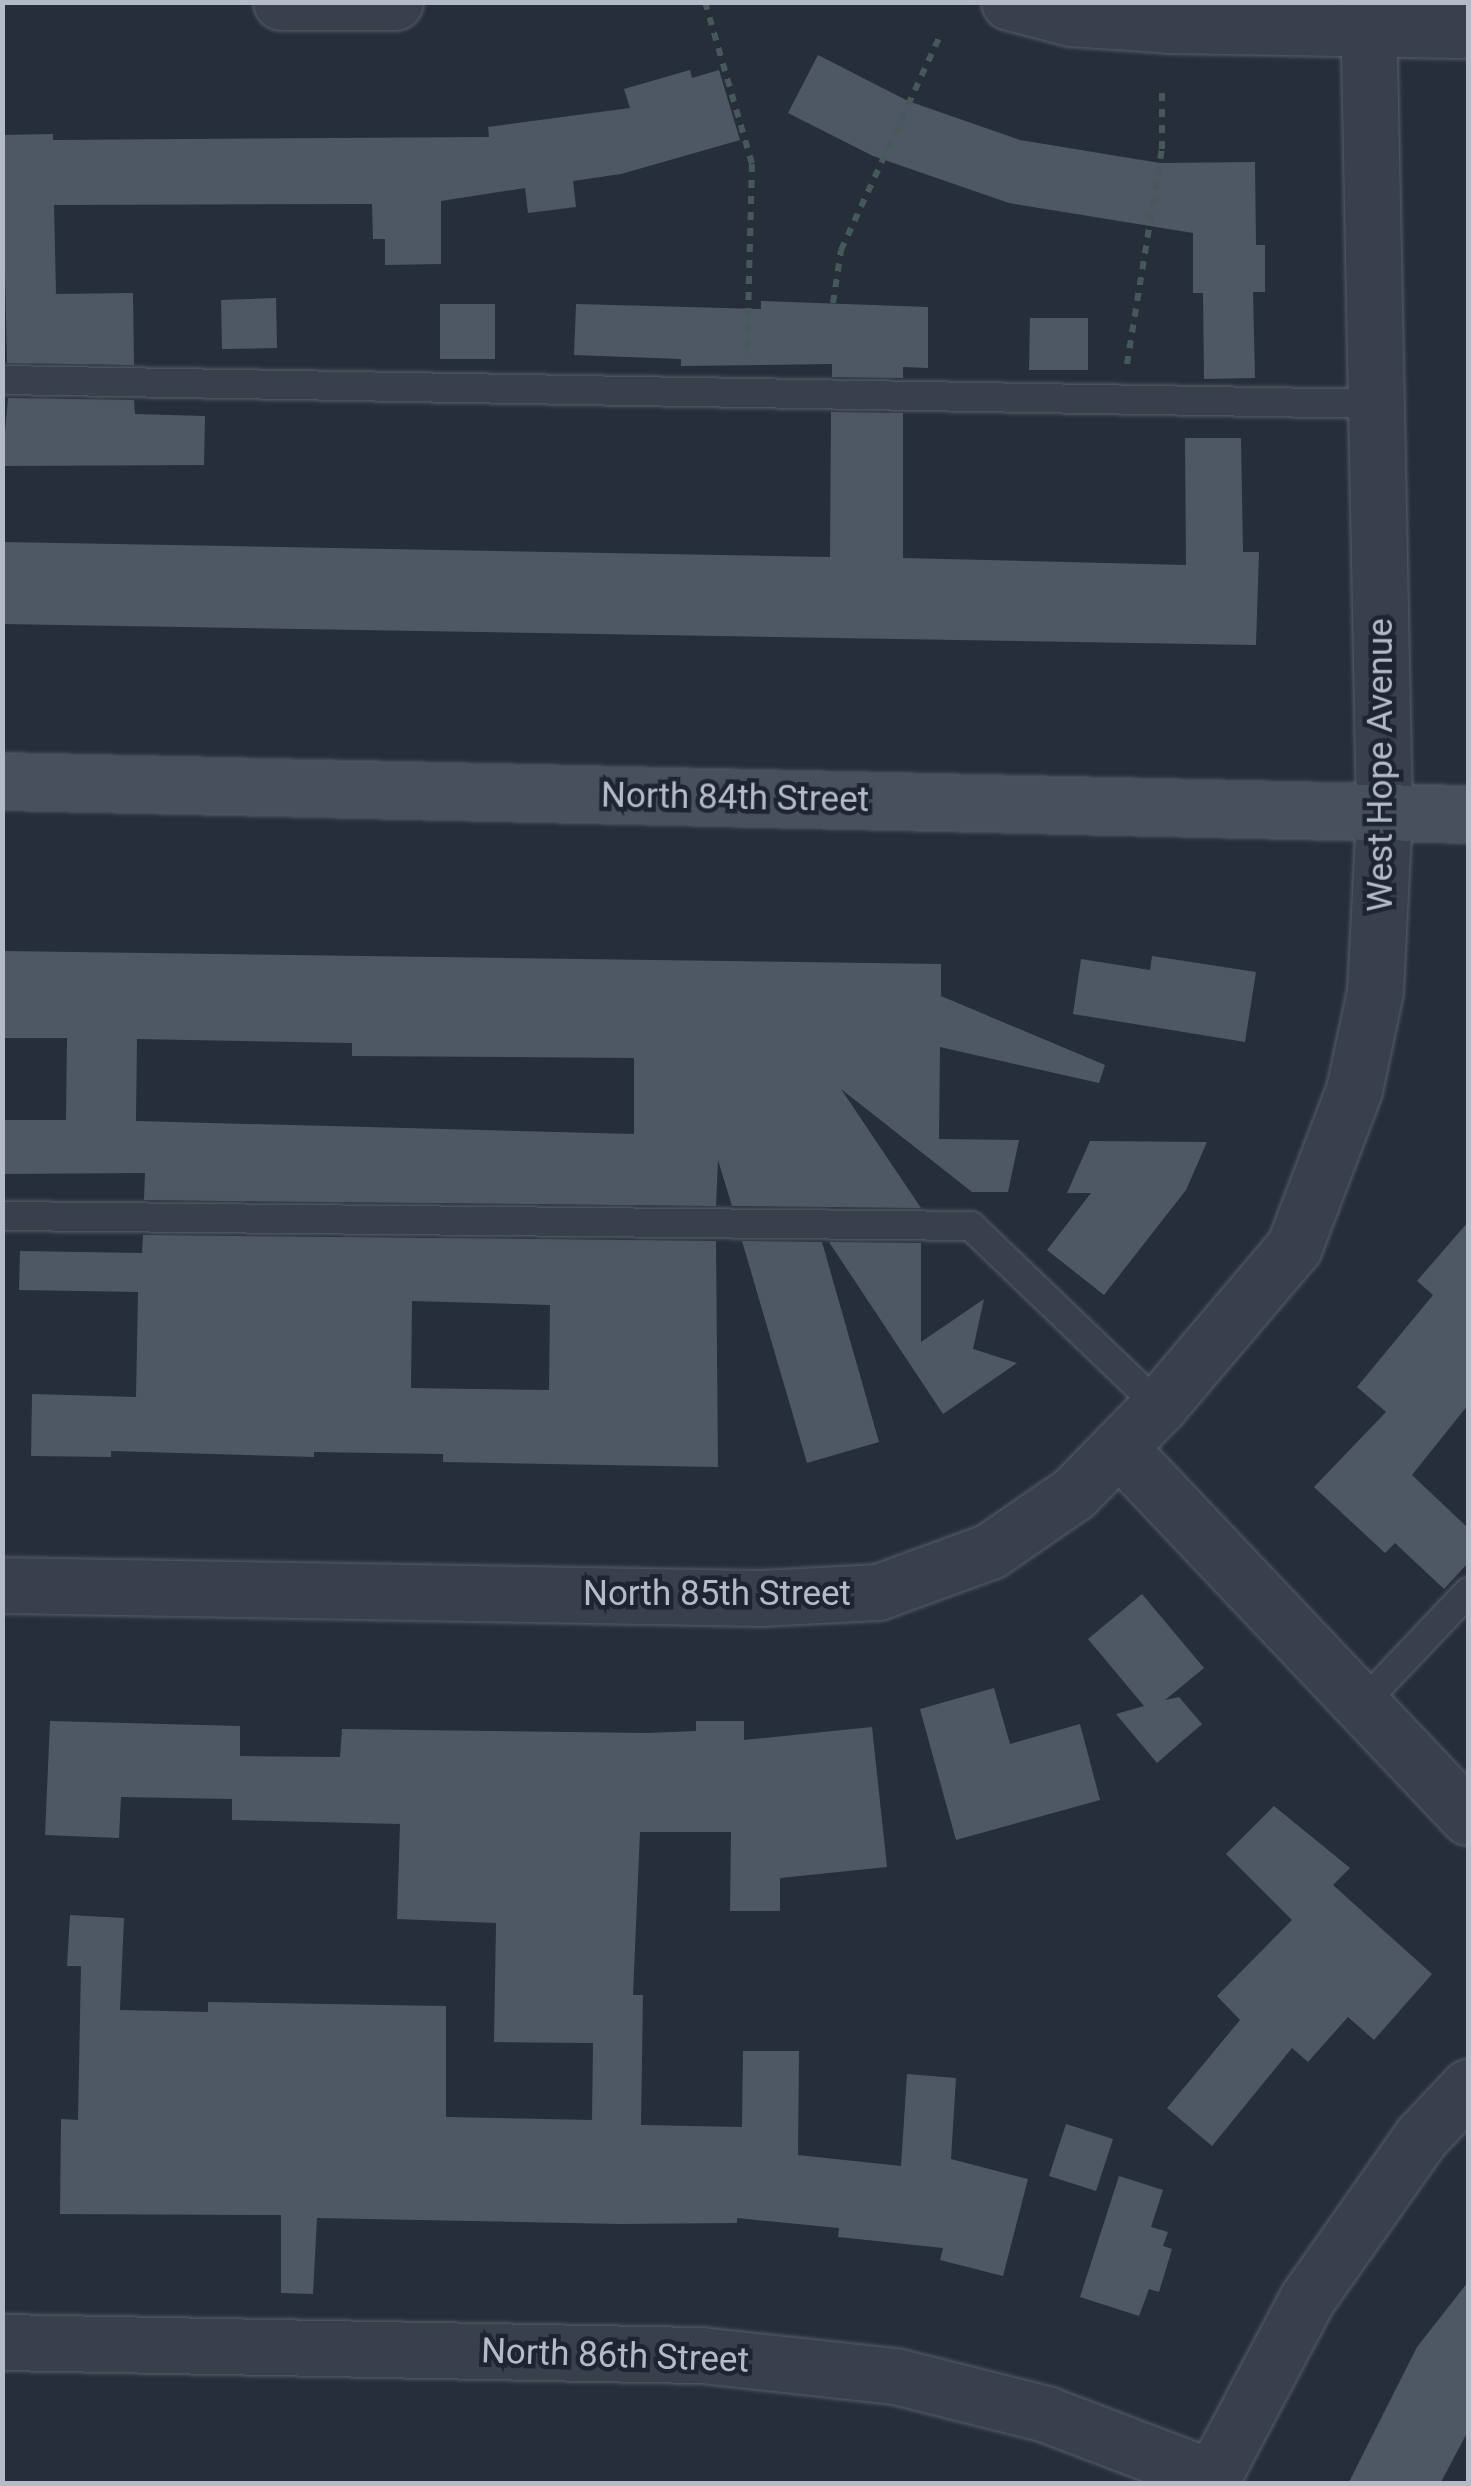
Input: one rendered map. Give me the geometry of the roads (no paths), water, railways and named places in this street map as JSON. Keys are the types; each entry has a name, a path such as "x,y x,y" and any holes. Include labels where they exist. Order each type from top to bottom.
{"street":[{"path":"281,2 396,2"},
{"path":"1009,2 1070,18 1149,24 1368,16 1468,30"},
{"name":"West Hope Avenue","path":"1119,1448 1294,1247 1334,1148 1375,991 1384,812 1368,16"},
{"name":"North 84th Street","path":"2,781 1468,814"},
{"path":"1119,1448 1365,1701 1468,1817"},
{"name":"North 85th Street","path":"2,1585 761,1598 878,1592 990,1551 1074,1493 1119,1448"},
{"path":"1210,2480 1307,2299 1421,2137 1468,2087"},
{"name":"North 86th Street","path":"2,2342 701,2355 895,2376 1046,2414 1210,2480"}],"lane":[{"path":"2,380 1376,404"},
{"path":"2,1216 971,1226 1158,1406"},
{"path":"1365,1701 1468,1592"}]}
